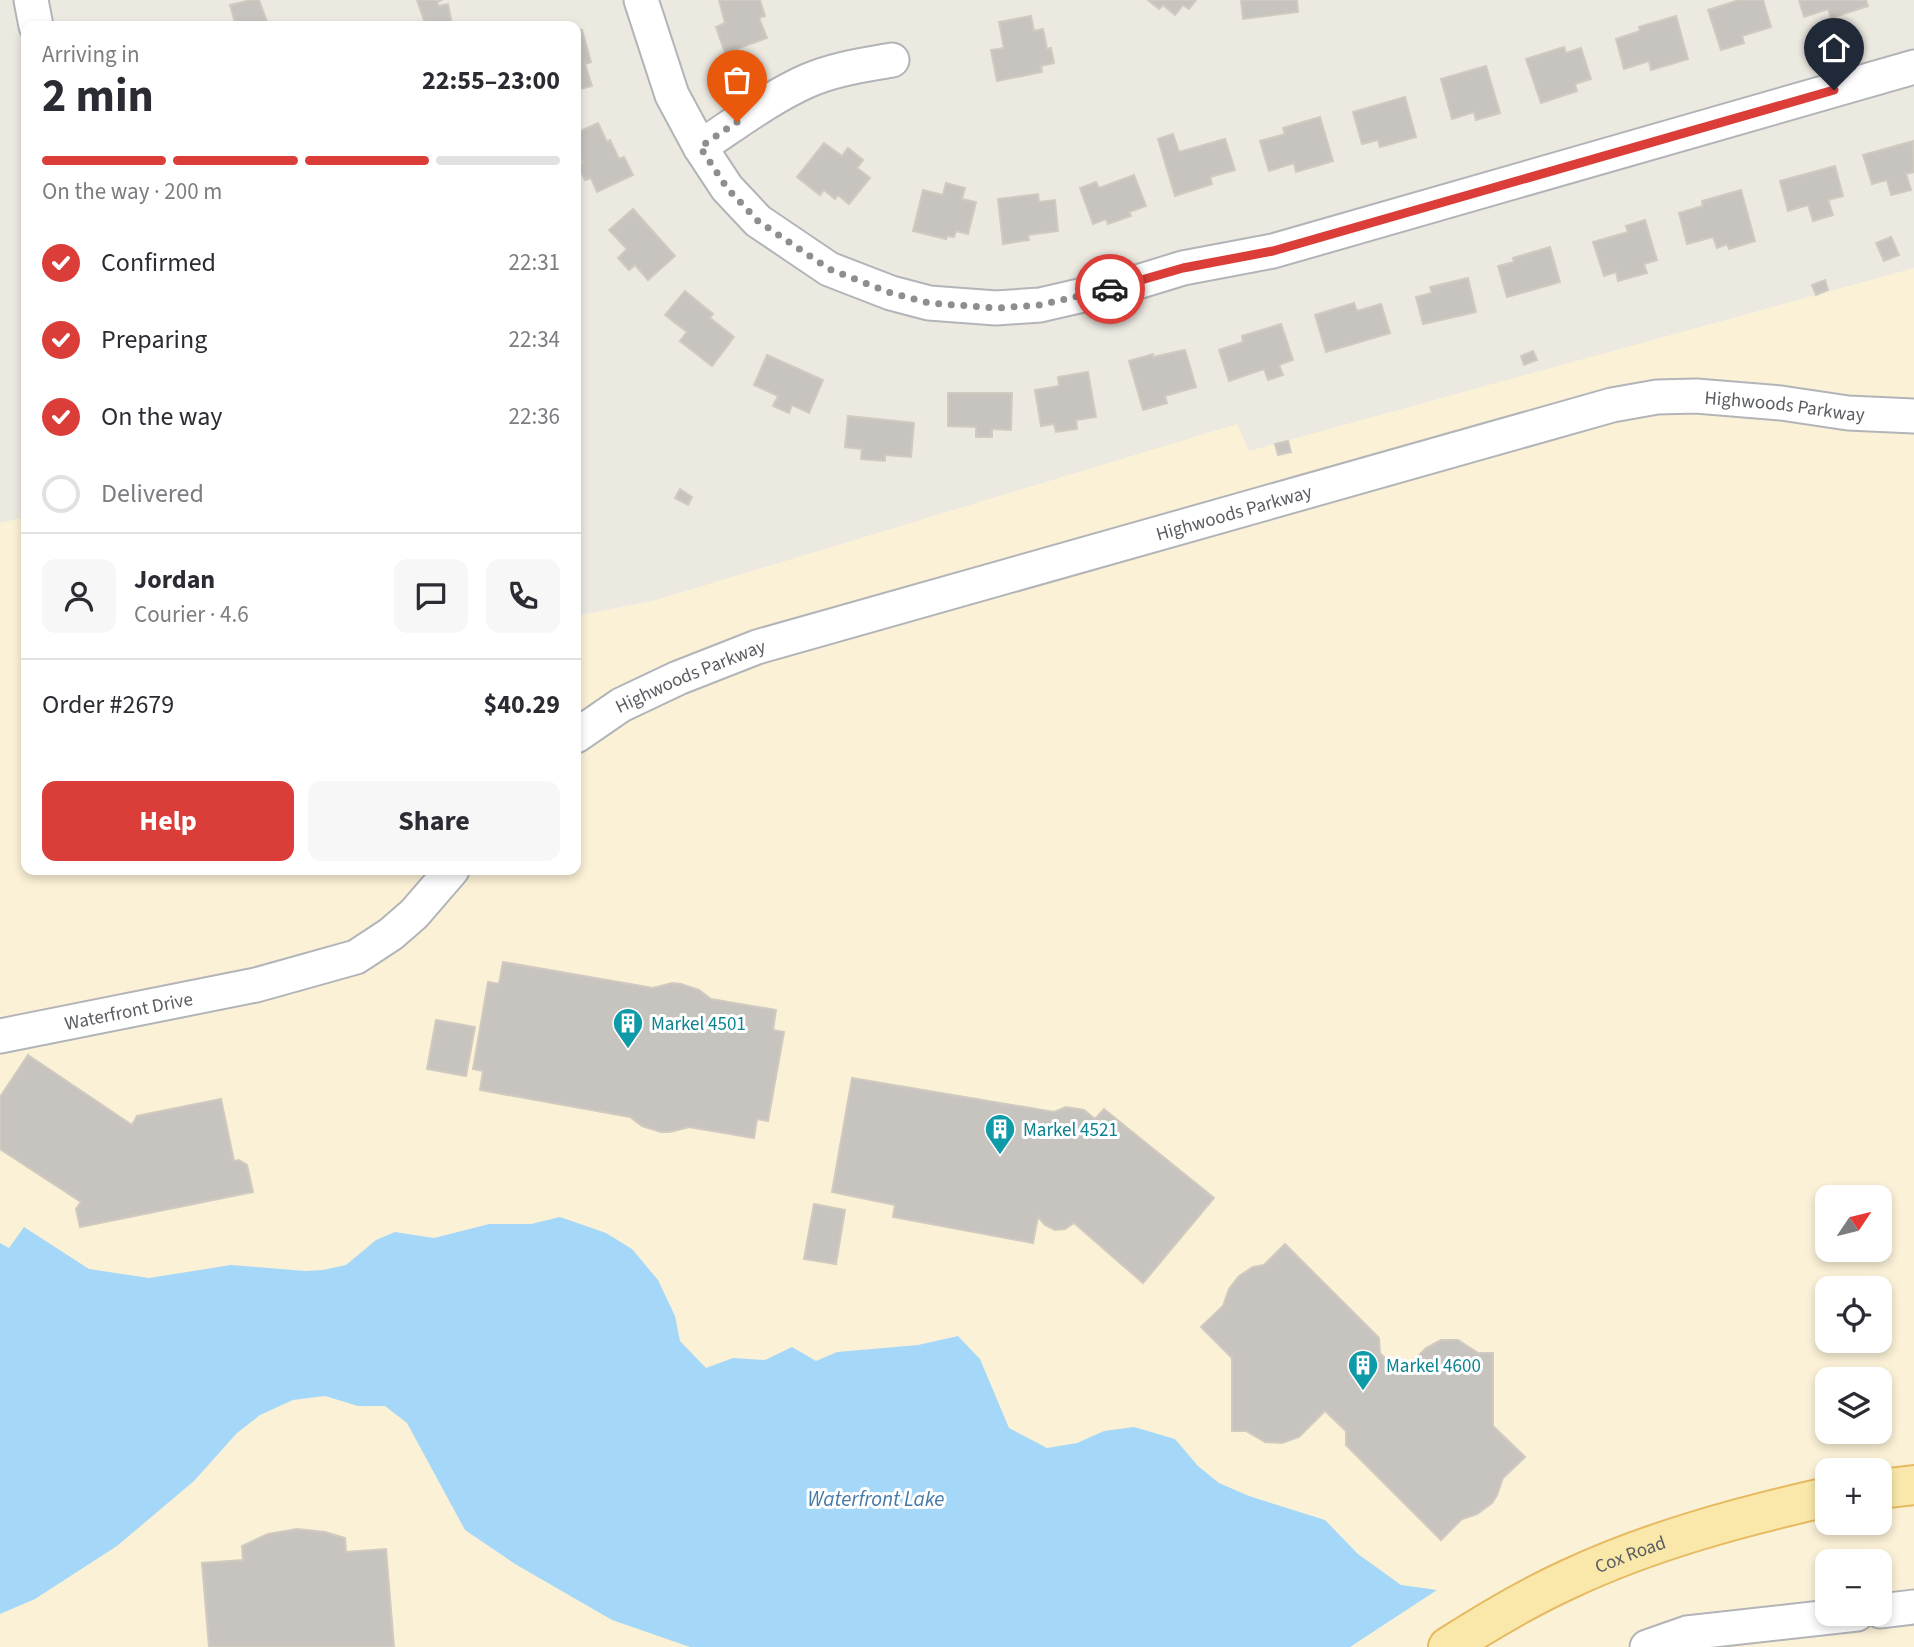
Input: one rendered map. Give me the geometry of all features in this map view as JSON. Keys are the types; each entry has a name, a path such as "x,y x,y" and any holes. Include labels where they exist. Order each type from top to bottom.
{"main road":[{"path":"1892,1488 1914,1485"},
{"name":"Cox Road","path":"1448,1647 1512,1608 1568,1579 1623,1556 1696,1532 1815,1500"}],"street":[{"path":"31,0 35,21"},
{"path":"641,0 672,95 700,147 727,188 758,221 829,269 891,293 929,303 996,308 1040,305 1131,284 1183,268 1273,251 1914,67"},
{"path":"700,147 774,98 807,81 829,73 892,61"},
{"name":"Highwoods Parkway","path":"581,733 621,705 678,678 757,647 1612,405 1657,397 1696,397 1781,403 1848,413 1914,416"},
{"name":"Waterfront Drive","path":"0,1036 256,985 356,957 399,928 448,875"},
{"path":"1892,1610 1914,1607"},
{"path":"1647,1647 1687,1633 1815,1619"}],"shaded area":[{"path":"1914,268 1914,1647 0,1647 0,523 21,518 21,875 581,875 581,615 656,600 1237,424 1249,451"}],"water":[{"name":"Waterfront Lake","path":"560,1217 606,1233 632,1249 658,1280 675,1316 680,1341 706,1368 733,1358 765,1360 792,1347 816,1361 837,1352 918,1345 958,1336 980,1359 1009,1428 1047,1448 1077,1443 1104,1431 1134,1427 1175,1439 1198,1466 1219,1483 1249,1496 1325,1520 1358,1554 1401,1585 1437,1590 1350,1647 690,1647 612,1620 515,1564 465,1530 407,1423 385,1406 358,1406 325,1396 293,1400 260,1415 237,1433 194,1481 117,1546 35,1599 0,1614 0,1243 9,1248 24,1227 89,1269 149,1278 231,1265 305,1271 346,1265 376,1240 395,1232 434,1238 489,1224 531,1224"}],"building":[{"path":"259,0 267,21 235,21 230,5"},
{"path":"417,0 442,0 437,2 438,6 448,4 451,21 424,21"},
{"path":"719,0 760,0 765,16 759,18 767,38 725,53 716,27 725,23"},
{"path":"1148,0 1196,0 1189,9 1183,5 1175,15 1163,5 1159,9"},
{"path":"1241,0 1297,0 1298,12 1243,19"},
{"path":"1739,0 1763,0 1771,27 1742,36 1744,43 1721,50 1708,10"},
{"path":"1799,0 1866,0 1868,6 1831,18 1828,9 1804,17"},
{"path":"1031,16 1034,31 1043,29 1047,49 1051,48 1054,63 1041,66 1042,72 997,81 991,50 1004,48 999,22"},
{"path":"1676,16 1688,59 1651,70 1649,61 1624,69 1616,39 1640,31 1639,27"},
{"path":"581,30 591,62 585,64 592,86 581,89"},
{"path":"1564,47 1566,53 1581,48 1591,79 1575,84 1577,91 1541,103 1526,59"},
{"path":"1486,66 1500,113 1476,120 1474,112 1452,119 1441,79"},
{"path":"1405,97 1416,137 1380,147 1378,140 1362,144 1353,112"},
{"path":"1320,117 1333,161 1296,172 1294,163 1269,171 1260,141 1285,134 1283,128"},
{"path":"598,123 607,142 610,140 619,159 624,157 633,175 597,192 591,178 585,180 581,172 581,131"},
{"path":"1173,134 1179,152 1225,139 1235,170 1210,177 1212,184 1175,196 1158,139"},
{"path":"1913,141 1914,172 1906,174 1911,190 1891,195 1887,180 1872,184 1863,155"},
{"path":"824,143 842,156 848,148 863,160 857,168 870,178 849,204 838,195 835,199 824,190 820,195 797,177"},
{"path":"1835,166 1843,196 1828,200 1833,215 1813,221 1808,205 1788,211 1780,181"},
{"path":"1134,175 1146,206 1129,212 1131,216 1108,224 1106,219 1093,224 1080,188 1096,182 1099,188"},
{"path":"946,183 965,188 962,199 976,202 968,234 956,231 954,237 947,236 946,239 913,231 923,190 943,195"},
{"path":"1741,190 1755,241 1729,249 1727,244 1717,248 1713,237 1687,244 1679,213 1703,206 1702,201"},
{"path":"1038,194 1039,202 1055,200 1058,231 1028,235 1029,240 1003,244 998,199"},
{"path":"633,209 675,256 648,280 635,265 629,270 618,258 627,249 609,230"},
{"path":"1645,220 1657,260 1644,264 1647,273 1618,281 1616,272 1604,276 1593,242 1628,232 1626,226"},
{"path":"1891,237 1899,255 1884,261 1876,243"},
{"path":"1550,247 1560,282 1507,297 1498,266 1514,262 1513,258"},
{"path":"1468,278 1476,312 1423,324 1416,297 1432,293 1430,287"},
{"path":"1825,280 1828,290 1816,295 1812,285"},
{"path":"685,291 713,314 710,318 734,337 712,366 680,341 687,332 665,315"},
{"path":"1354,303 1357,311 1381,304 1390,333 1326,352 1315,315"},
{"path":"1281,324 1293,360 1279,365 1283,375 1268,380 1264,369 1229,381 1219,350 1243,342 1242,336"},
{"path":"1185,350 1196,387 1165,396 1167,403 1143,410 1129,361 1153,354 1153,357"},
{"path":"1533,351 1537,360 1524,365 1521,356"},
{"path":"767,355 823,380 809,413 792,405 789,413 773,406 778,396 754,385"},
{"path":"1088,372 1096,417 1076,420 1077,429 1056,432 1054,424 1041,426 1035,390 1059,386 1058,377"},
{"path":"948,393 1012,393 1011,430 992,429 992,437 976,437 976,427 948,426"},
{"path":"848,416 914,423 911,457 885,455 885,461 861,459 862,449 845,447"},
{"path":"1288,441 1291,452 1278,455 1275,444"},
{"path":"680,489 692,497 688,505 675,498"},
{"name":"Markel 4501","path":"503,962 653,988 672,983 681,984 699,990 711,999 776,1010 773,1030 784,1032 768,1121 757,1119 754,1138 689,1127 661,1132 642,1126 630,1117 480,1090 483,1071 473,1069 488,982 499,984"},
{"path":"436,1020 475,1027 466,1076 427,1069"},
{"path":"28,1055 132,1125 137,1116 221,1099 234,1161 239,1160 247,1165 253,1192 80,1227 76,1209 81,1202 0,1149 0,1097"},
{"name":"Markel 4521","path":"852,1078 1054,1112 1066,1107 1084,1110 1095,1119 1104,1109 1214,1198 1143,1283 1074,1223 1065,1229 1055,1230 1045,1225 1038,1217 1033,1243 893,1217 895,1205 832,1192"},
{"path":"814,1204 845,1210 836,1264 804,1259"},
{"name":"Markel 4600","path":"1285,1244 1379,1338 1380,1353 1400,1374 1426,1348 1441,1340 1458,1340 1478,1353 1493,1353 1493,1426 1525,1457 1503,1478 1492,1503 1477,1514 1462,1519 1441,1540 1346,1445 1346,1431 1325,1411 1299,1437 1282,1443 1265,1442 1246,1431 1232,1431 1232,1358 1201,1327 1223,1306 1229,1289 1239,1276 1253,1267 1264,1265"},
{"path":"297,1529 325,1532 345,1538 346,1552 386,1549 394,1647 209,1647 202,1563 243,1560 242,1546 268,1534"}],"way so far":[{"path":"737,122 700,147 727,188 758,221 829,269 891,293 953,306 996,308 1040,305 1110,289"}],"place":[{"name":"Markel 4501","path":"628,1050"},
{"name":"Markel 4521","path":"1000,1156"},
{"name":"Markel 4600","path":"1363,1392"}],"route":[{"path":"1110,289 1183,268 1273,251 1834,90"}]}
